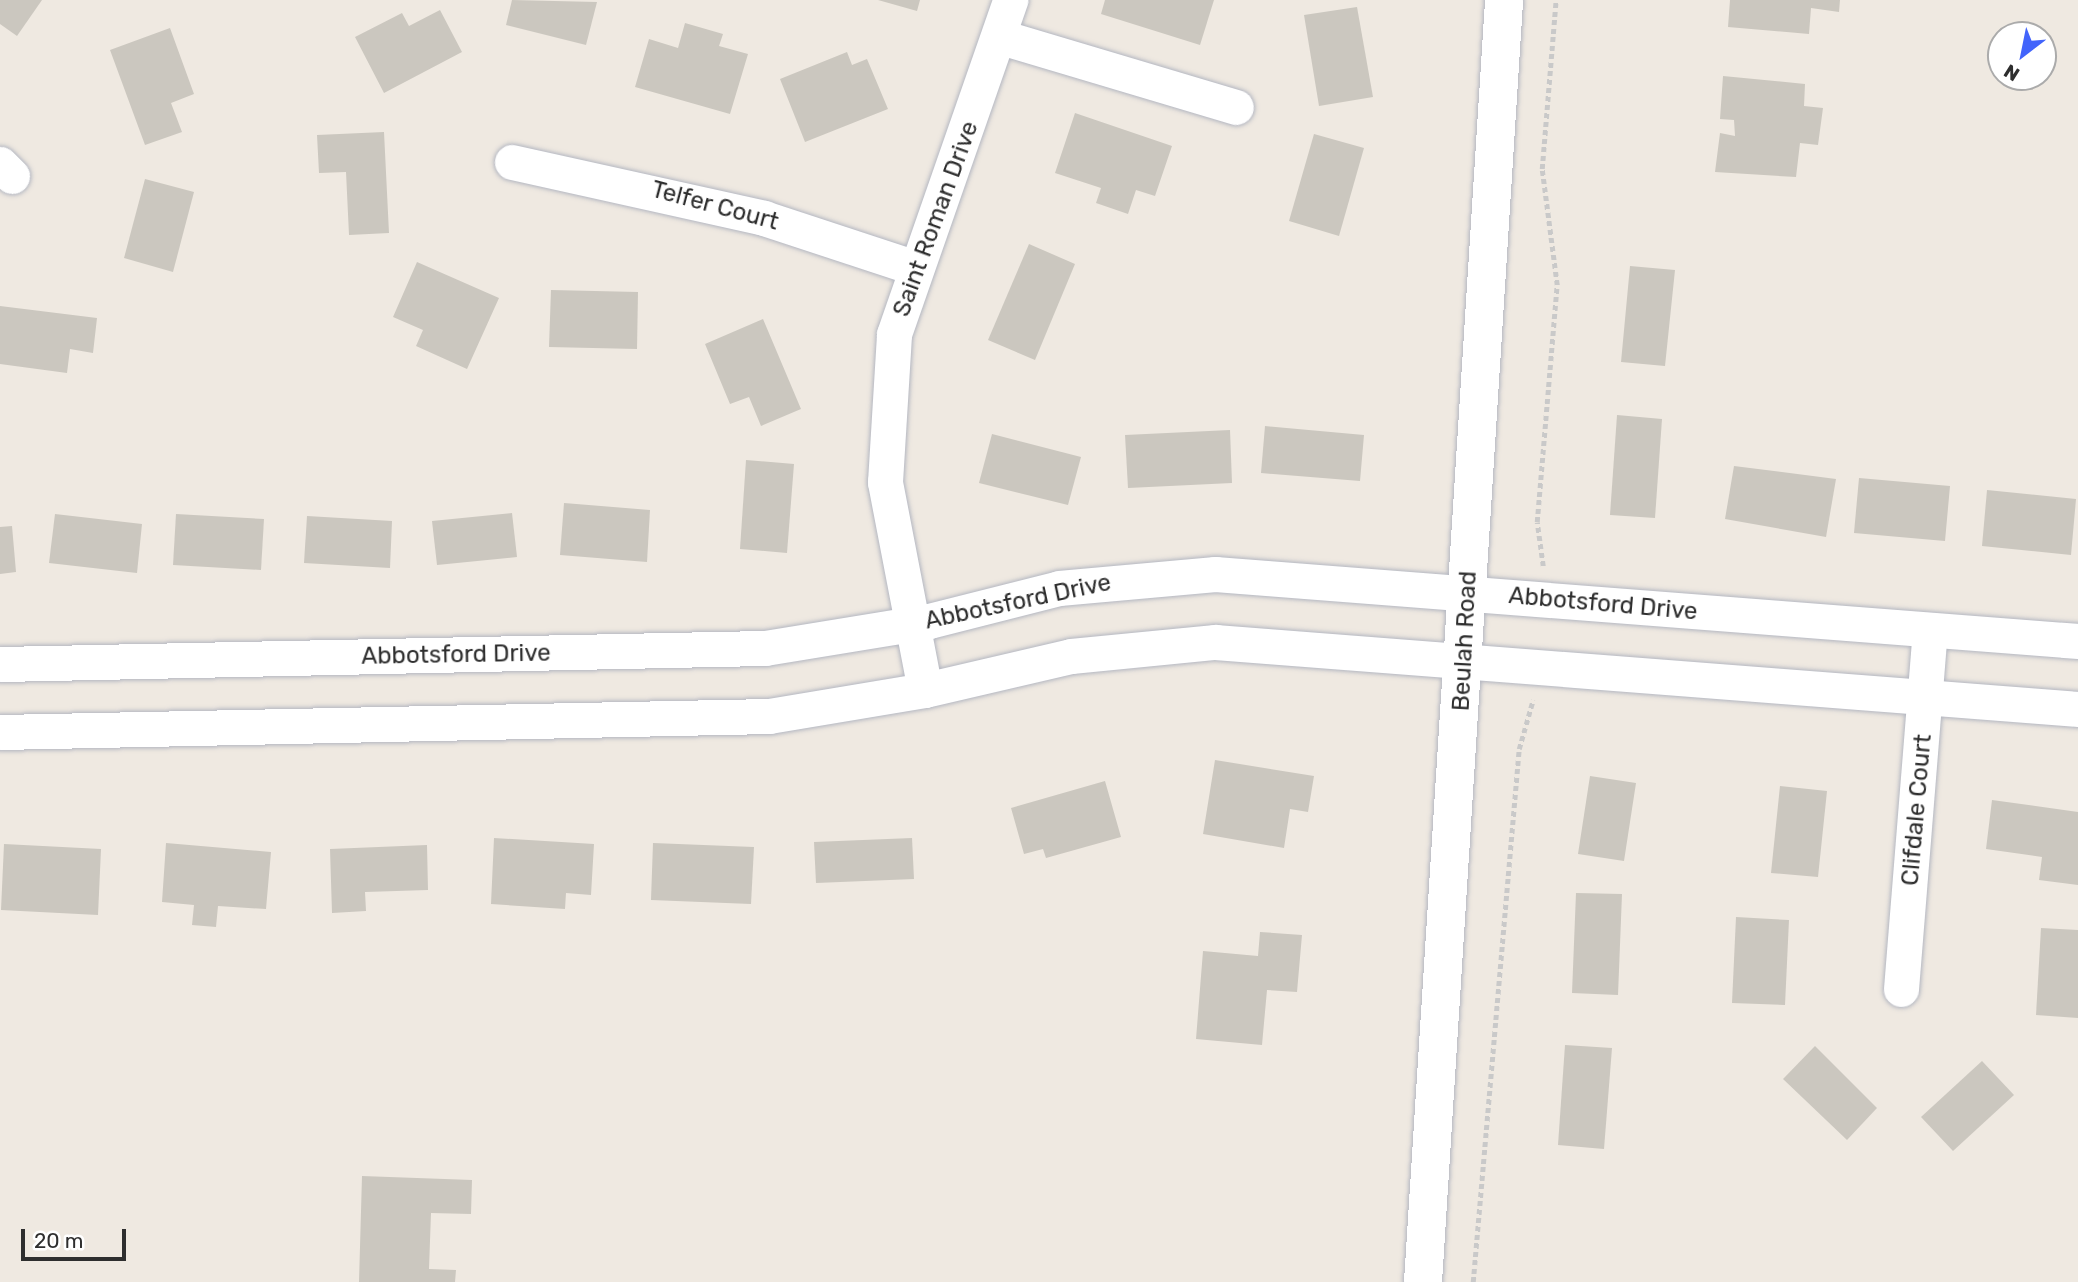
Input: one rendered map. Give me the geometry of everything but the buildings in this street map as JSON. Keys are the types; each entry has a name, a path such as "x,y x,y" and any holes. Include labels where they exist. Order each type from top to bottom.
{"main road":[{"name":"Beulah Road","path":"1423,1282 1504,0"}],"street":[{"name":"Saint Roman Drive","path":"925,690 885,482 885,410 894,334 913,267 1001,37 1010,0"},
{"path":"1001,37 1236,107"},
{"name":"Telfer Court","path":"512,162 764,218 913,267"},
{"name":"Abbotsford Drive","path":"0,664 765,648 911,624 1059,589 1149,577 1215,574 2078,641"},
{"name":"Clifdale Court","path":"1901,989 1930,630"},
{"path":"0,732 769,716 925,690 1071,656 1155,645 1214,642 1464,660 1926,700 2078,709"}],"path":[{"path":"1541,598 1544,557 1537,522 1557,285 1542,169 1556,0"},
{"path":"1473,1282 1518,749 1533,702 1535,667"}]}
